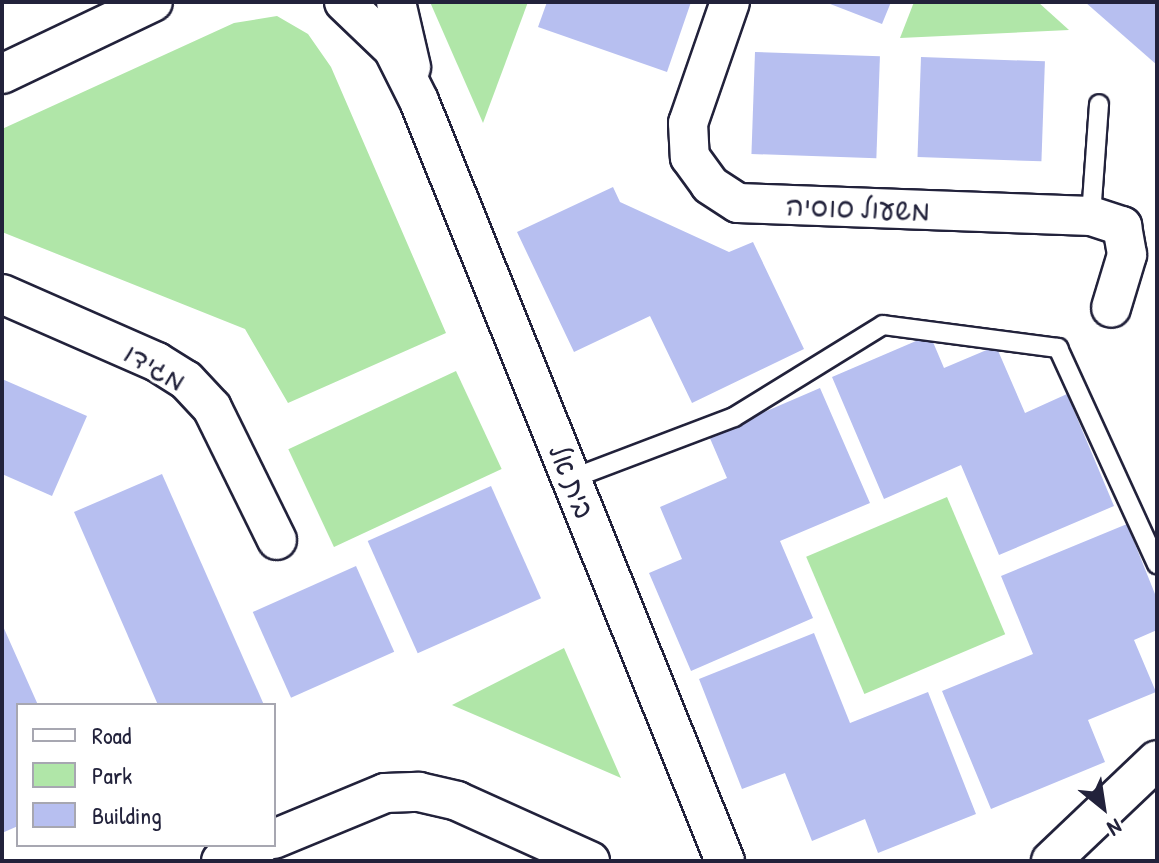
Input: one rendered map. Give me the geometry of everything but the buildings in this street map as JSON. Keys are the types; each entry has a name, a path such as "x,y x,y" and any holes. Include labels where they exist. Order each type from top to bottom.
{"street":[{"name":"בית אל","path":"344,2 393,49 419,101 725,861"},
{"name":"בית אל","path":"396,2 419,101"},
{"name":"משעול סוסיה","path":"730,2 688,123 690,157 710,185 738,203 1091,216 1122,226 1127,255 1111,308"},
{"path":"2,74 141,7"},
{"name":"מגידו","path":"2,294 157,362 186,380 212,408 277,540"},
{"path":"1051,861 1157,760"},
{"path":"276,838 385,793 419,792 457,801 590,861"},
{"path":"221,861 255,847"}],"lane":[{"path":"1091,216 1099,104"},
{"path":"571,479 734,417 883,325 1058,348 1157,564"}],"green space":[{"path":"430,2 528,2 483,123"},
{"path":"914,2 1038,2 1069,30 900,38"},
{"path":"277,16 308,34 331,67 446,333 288,403 245,329 2,232 2,129 234,23"},
{"path":"456,371 502,469 334,547 288,449"},
{"path":"947,497 1005,634 864,694 806,557"},
{"path":"564,648 621,778 452,705"}]}
